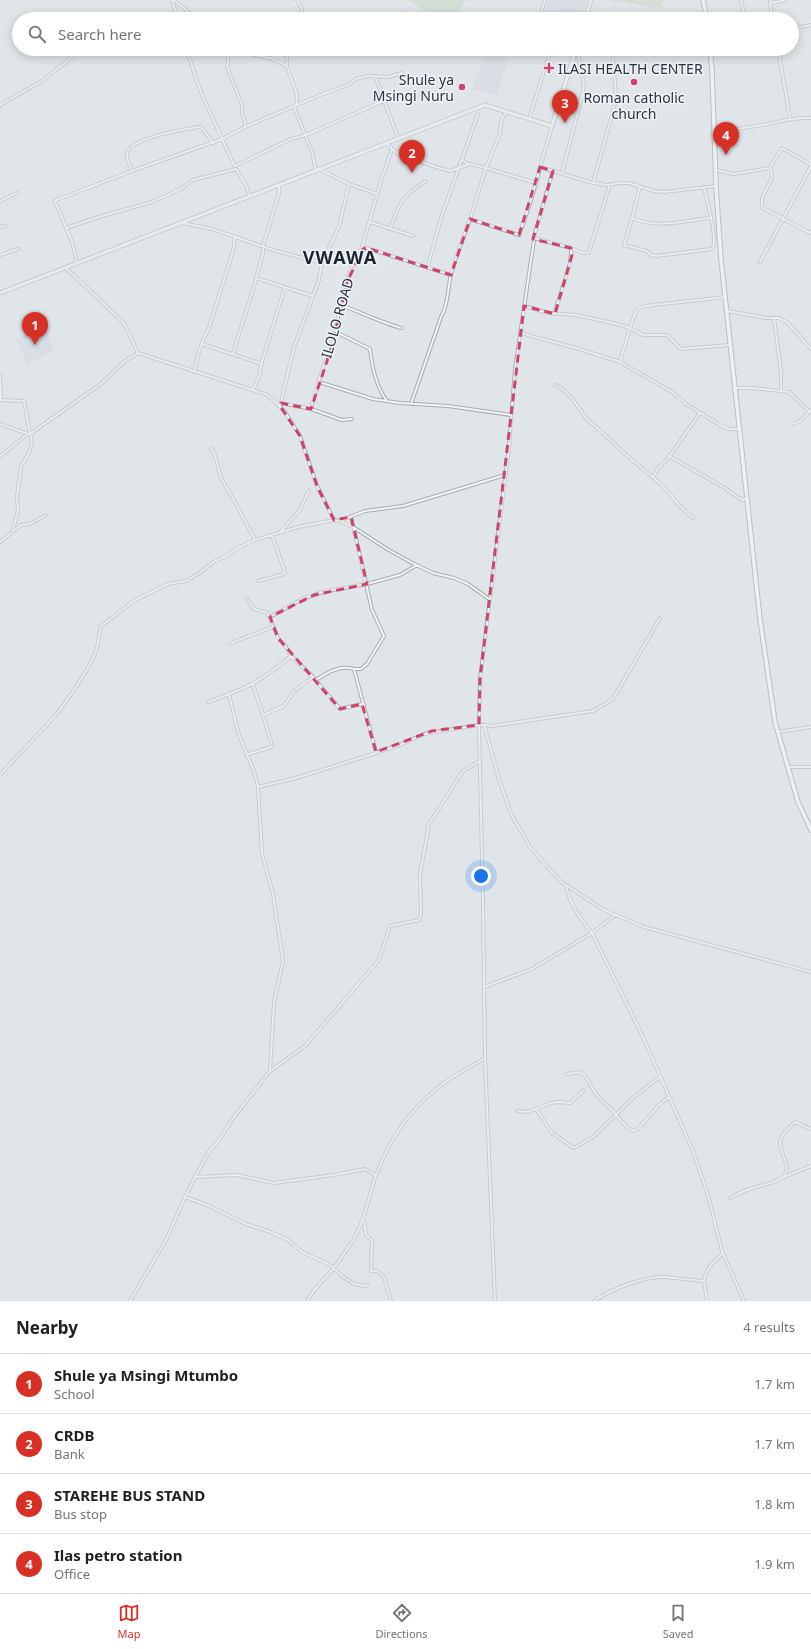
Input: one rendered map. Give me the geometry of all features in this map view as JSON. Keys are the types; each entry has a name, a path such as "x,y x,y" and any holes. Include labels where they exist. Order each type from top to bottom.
{"highway":[{"path":"703,0 706,12"},
{"path":"711,56 715,130 716,186 726,311 760,618 775,722 798,802 811,830"}],"street":[{"path":"173,0 176,12"},
{"path":"173,0 188,12"},
{"path":"297,0 302,12"},
{"path":"541,12 545,0"},
{"path":"587,12 591,0"},
{"path":"742,0 744,12"},
{"path":"770,0 772,3 770,4 772,12"},
{"path":"772,3 785,0"},
{"path":"799,28 811,25"},
{"path":"0,105 42,81 73,56"},
{"path":"188,56 202,95 236,169 247,187 249,196"},
{"path":"228,56 227,67 242,105 242,114 245,127"},
{"path":"262,56 273,58 287,67"},
{"path":"288,56 287,67 298,97 298,103 294,107"},
{"path":"529,119 548,56"},
{"path":"470,219 519,235 574,56"},
{"path":"562,173 584,85 578,56"},
{"path":"594,183 615,104 616,95 613,56"},
{"path":"779,56 790,118"},
{"path":"78,264 72,242 54,201 222,139 245,127 350,84 356,79 367,76 388,77 402,73"},
{"path":"375,76 383,101 395,126 398,138"},
{"path":"235,166 285,142 306,135 383,101"},
{"path":"0,293 485,105 552,126"},
{"path":"294,107 306,135 318,170 349,184 377,194"},
{"path":"412,404 425,361 448,300 451,275 486,168 499,136 502,119 506,112"},
{"path":"427,266 458,169 478,114"},
{"path":"715,130 763,125 790,118 811,118"},
{"path":"132,171 128,164 127,154 131,146 140,142 199,127 202,128 212,143"},
{"path":"386,143 398,154 450,171 468,164"},
{"path":"760,262 783,219 811,165 782,148 770,168 772,175 762,204 763,208 783,219 810,233 811,231"},
{"name":"ILOLO ROAD","path":"311,409 324,364 336,332 347,282 361,252 377,194 392,149"},
{"path":"462,159 468,164 536,183"},
{"path":"540,167 594,183 629,183 664,192 716,186"},
{"path":"716,170 734,174 770,168"},
{"path":"66,228 152,202 181,188 193,180 236,169"},
{"path":"495,1301 485,1058 479,725 480,679 505,475 520,332 534,238 553,171"},
{"path":"390,228 404,198 426,181"},
{"path":"280,406 294,347 319,280 322,263 338,226 349,184"},
{"path":"534,238 571,248 583,253 589,252 610,184"},
{"path":"233,353 256,278 262,253 262,246 279,193 279,185"},
{"path":"640,187 624,245 647,251 651,255 656,256 712,249 714,246 714,231 704,187"},
{"path":"0,201 17,193"},
{"path":"632,218 642,222 660,224 710,218"},
{"path":"370,222 414,236"},
{"path":"181,223 212,229 262,246 322,263"},
{"path":"0,227 5,226"},
{"path":"194,372 197,355 209,328 233,251 235,237"},
{"path":"361,252 363,249 367,248 427,266 451,275"},
{"path":"555,314 558,298 570,262 571,248"},
{"path":"0,255 18,249"},
{"path":"66,268 124,323 138,353 268,395 276,402 285,412 300,436 317,486 334,520"},
{"path":"256,278 313,296"},
{"path":"253,390 260,374 285,287"},
{"path":"620,362 629,328 637,309 645,306 725,297"},
{"path":"341,305 370,316 381,322 401,328"},
{"path":"524,306 539,311 555,314 576,315 613,323 629,328 643,335 667,335 681,349 730,345"},
{"path":"726,311 778,318 787,322 811,349"},
{"path":"774,318 781,373 781,390"},
{"path":"336,332 370,349 374,373 382,394 388,401"},
{"path":"520,332 620,362 672,392 700,413 720,425 730,429 739,429"},
{"path":"202,344 233,353 262,364"},
{"path":"0,456 102,383 125,361 138,353"},
{"path":"0,375 1,400 24,401 29,434 32,443 29,453 21,467 17,496 18,511 13,530"},
{"path":"319,382 364,396 388,401 448,406 511,415"},
{"path":"554,385 562,389 571,397 586,418 630,459 666,489 678,504 693,518"},
{"path":"735,388 752,388 776,391 781,390 789,392 810,411 800,421 793,424"},
{"path":"276,402 311,409 342,420 352,419"},
{"path":"652,477 658,467 666,461 700,413"},
{"path":"0,424 29,434"},
{"path":"210,449 214,452 221,478 255,540"},
{"path":"669,456 723,487 742,500 747,498"},
{"path":"340,521 365,512 403,506 505,475"},
{"path":"279,533 300,510 309,490"},
{"path":"0,542 21,525 30,524 46,515"},
{"path":"316,680 340,668 347,667 361,669 367,664 384,636 372,610 351,517"},
{"path":"0,775 56,715 63,705 93,659 97,650 101,626 135,600 168,584 186,581 227,556 237,548 255,540 298,527 334,520 340,521 353,527 387,550 432,573 454,578 468,584 474,590 490,599"},
{"path":"258,581 284,574 285,572 272,535"},
{"path":"270,617 314,594 367,584 400,575 417,565"},
{"path":"247,599 254,609 265,612 270,617 278,638 291,656 316,680 340,709 362,704"},
{"path":"258,787 296,778 402,744 432,731 479,725 492,726 543,717 593,711 613,699 660,618"},
{"path":"231,643 273,627"},
{"path":"208,702 253,685 291,656"},
{"path":"354,669 362,704 369,723 376,752"},
{"path":"263,715 284,706 294,691 313,677"},
{"path":"246,755 272,746 253,685"},
{"path":"229,695 239,735 246,755 254,771 258,787 262,853 273,894 283,961 274,1003 270,1071"},
{"path":"484,725 499,779 511,814 530,847 560,881 604,910 644,927 811,972"},
{"path":"778,732 811,727"},
{"path":"130,1301 167,1238 195,1177 210,1150 220,1139 231,1121 270,1071 305,1046 378,960 390,926 419,920 421,915 420,875 429,824 463,771 480,761"},
{"path":"788,767 811,767"},
{"path":"566,885 569,897 582,921 592,933 643,1037 693,1151 708,1195 723,1253 744,1301"},
{"path":"484,987 532,969 592,933 615,915"},
{"path":"307,1301 316,1286 333,1268 355,1237 364,1219 376,1176 387,1148 410,1114 428,1095 444,1083 485,1058"},
{"path":"567,1074 575,1072 584,1073 600,1099 616,1114 626,1127 636,1131 660,1104 669,1097"},
{"path":"536,1110 552,1133 574,1148 594,1136 641,1091 660,1077"},
{"path":"518,1111 526,1113 551,1103 570,1103 584,1090"},
{"path":"782,1177 786,1172 786,1166 780,1144 782,1137 795,1122 811,1129"},
{"path":"730,1198 749,1189 768,1184 811,1166"},
{"path":"195,1177 237,1174 274,1183 334,1175 365,1169 376,1176"},
{"path":"185,1198 288,1240 302,1252 330,1265 354,1284 367,1285"},
{"path":"364,1219 366,1235 372,1240 371,1271 377,1271 384,1277 391,1301"},
{"path":"707,1301 704,1276 711,1263 723,1253"},
{"path":"594,1301 619,1288 636,1282 662,1277 704,1281"}],"highlighted area":[{"path":"540,167 553,171 533,239 571,248 572,255 555,314 524,306 480,679 479,725 432,731 376,752 362,704 340,709 278,638 270,617 314,595 367,584 351,517 334,520 317,486 300,436 280,406 281,403 311,409 332,346 347,282 363,249 367,248 451,275 470,219 519,235"}],"shaded area":[{"path":"549,0 587,0 583,12 545,12"},
{"path":"484,56 499,56 508,59 497,96 472,89"},
{"path":"45,325 54,350 27,364 16,339"}],"green space":[{"path":"408,0 466,0 458,12 428,12"},
{"path":"607,0 663,0 661,8"}],"place":[{"name":"ILASI HEALTH CENTER","path":"549,68"},
{"name":"Roman catholic church","path":"634,82"},
{"name":"Shule ya Msingi Nuru","path":"462,87"},
{"name":"STAREHE BUS STAND","path":"565,123"},
{"name":"Ilas petro station","path":"726,155"},
{"name":"CRDB","path":"412,173"},
{"name":"Shule ya Msingi Mtumbo","path":"35,345"}],"district":[{"name":"VWAWA","path":"340,257"}]}
